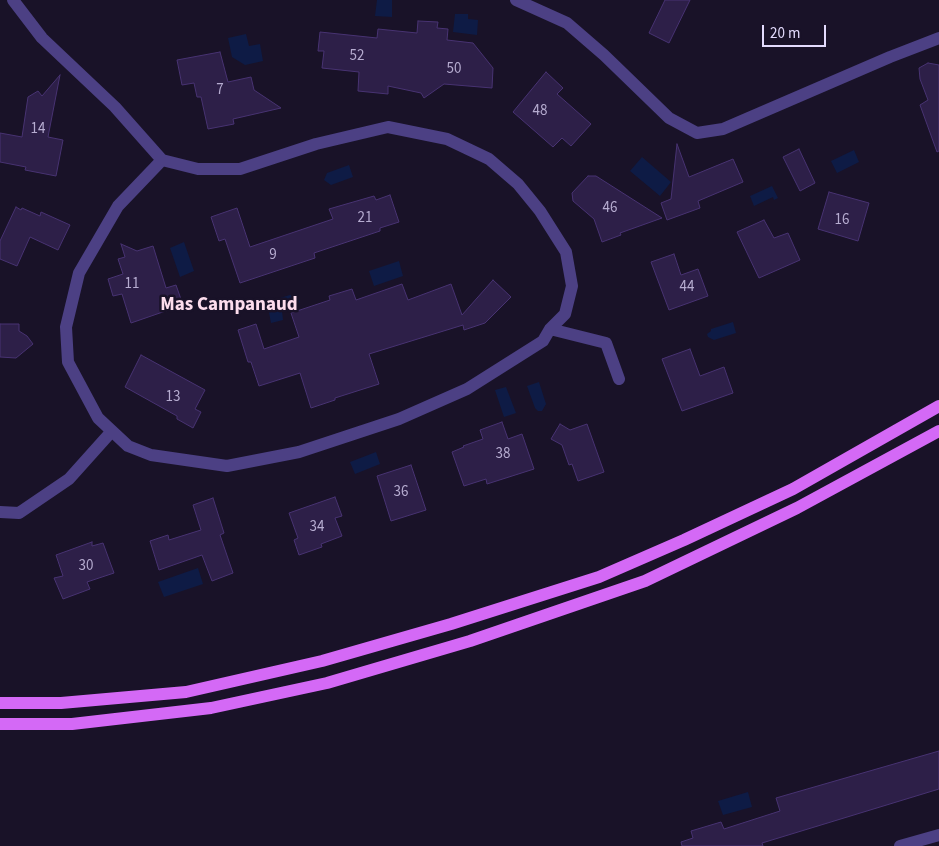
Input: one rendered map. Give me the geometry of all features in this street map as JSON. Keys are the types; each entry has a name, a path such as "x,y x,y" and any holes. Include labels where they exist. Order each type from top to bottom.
{"main road":[{"path":"0,703 61,703 186,692 322,661 451,624 599,577 684,540 794,489 939,406"},
{"path":"0,724 72,724 211,708 327,683 470,642 645,581 797,508 939,431"}],"street":[{"path":"13,0 42,38 115,107 162,160 198,169 240,169 316,144 388,127 447,139 488,159 518,184 540,211 566,252 572,286 565,314 550,329 543,341 467,389 399,419 299,452 227,466 151,455 128,446 98,418 68,362 66,327 79,273 118,206 162,160"},
{"path":"516,0 567,24 604,55 669,118 697,133 722,129 939,38"},
{"path":"550,329 606,343 618,379"},
{"path":"0,512 18,513 69,479 112,431"},
{"path":"900,846 939,835"}],"water":[{"path":"377,0 392,0 392,17 375,16"},
{"path":"455,14 468,14 468,19 478,20 477,35 453,32"},
{"path":"246,34 249,46 260,44 263,61 245,65 232,57 228,38"},
{"path":"854,150 859,162 837,173 831,161"},
{"path":"642,157 671,182 660,196 630,171"},
{"path":"349,165 353,177 331,185 324,180 327,173"},
{"path":"772,186 778,198 774,200 773,197 754,206 750,196"},
{"path":"184,242 194,271 180,277 170,248"},
{"path":"399,261 403,276 374,286 369,271"},
{"path":"290,295 298,297 300,302 292,308 282,311 283,320 271,323 267,302"},
{"path":"733,322 736,333 714,340 708,337 707,334 711,329"},
{"path":"539,382 546,404 542,411 538,411 535,408 527,386"},
{"path":"506,387 516,413 504,417 495,390"},
{"path":"376,452 380,464 355,474 350,462"},
{"path":"198,568 203,584 164,597 158,582"},
{"path":"748,792 752,807 723,815 718,801"}],"building":[{"path":"665,0 690,0 669,43 649,33"},
{"path":"418,21 438,22 437,28 448,29 447,40 473,43 493,68 492,88 444,84 424,98 421,93 388,86 388,94 358,91 359,72 322,68 324,51 318,51 320,32 377,38 378,29 417,33"},
{"path":"220,52 228,82 251,77 254,90 281,108 233,119 234,124 208,129 201,97 197,97 194,83 182,85 177,60"},
{"path":"928,63 939,65 939,151 937,152 920,105 928,100 920,79 919,68"},
{"path":"546,72 563,88 557,94 591,124 571,146 562,138 553,147 513,112"},
{"path":"60,75 48,137 63,140 56,176 25,170 26,167 0,162 0,133 22,137 28,97 38,91 42,96"},
{"path":"677,144 689,177 733,159 743,182 698,201 700,208 667,220 661,203 671,199"},
{"path":"799,149 815,183 800,191 783,157"},
{"path":"588,176 596,176 662,218 620,233 621,235 602,242 594,219 573,201 572,193"},
{"path":"829,192 869,203 858,241 818,229"},
{"path":"390,195 399,222 380,228 380,231 314,253 315,258 240,283 225,239 219,241 211,217 237,208 250,247 333,219 329,209 374,196 376,200"},
{"path":"16,207 40,216 41,212 70,225 58,250 30,237 17,266 0,259 0,241"},
{"path":"764,220 774,238 788,233 800,260 759,278 737,232"},
{"path":"121,244 137,251 153,246 166,288 176,285 183,305 131,323 122,294 113,296 108,279 123,274 118,259 125,257"},
{"path":"674,254 681,275 698,269 708,296 669,310 651,262"},
{"path":"493,280 511,297 485,323 464,330 463,325 369,354 379,384 311,408 300,373 259,386 251,362 248,362 238,330 256,324 264,349 299,337 291,313 330,300 329,296 352,289 356,300 402,284 408,300 451,284 462,315"},
{"path":"0,324 19,324 19,331 27,336 33,344 16,358 0,357"},
{"path":"690,349 700,376 724,367 733,393 682,411 662,359"},
{"path":"141,355 205,390 195,409 201,412 193,428 177,419 177,416 125,387"},
{"path":"502,422 508,439 522,434 534,469 487,484 486,479 464,486 452,452 483,439 480,430"},
{"path":"560,424 570,430 587,424 604,472 578,481 572,464 569,465 562,445 551,439"},
{"path":"411,465 426,510 391,521 377,476"},
{"path":"335,497 342,516 335,518 342,536 321,544 322,547 299,555 294,540 298,538 289,513"},
{"path":"213,498 224,533 220,535 233,573 212,581 202,555 159,570 150,541 168,535 169,540 201,530 193,505"},
{"path":"92,542 92,546 103,543 114,573 87,582 90,589 63,599 54,578 63,576 56,555"},
{"path":"939,751 939,789 762,843 763,846 682,846 681,842 693,838 691,831 721,822 724,829 780,811 776,798"}],"district":[{"name":"Mas Campanaud","path":"229,306"}]}
